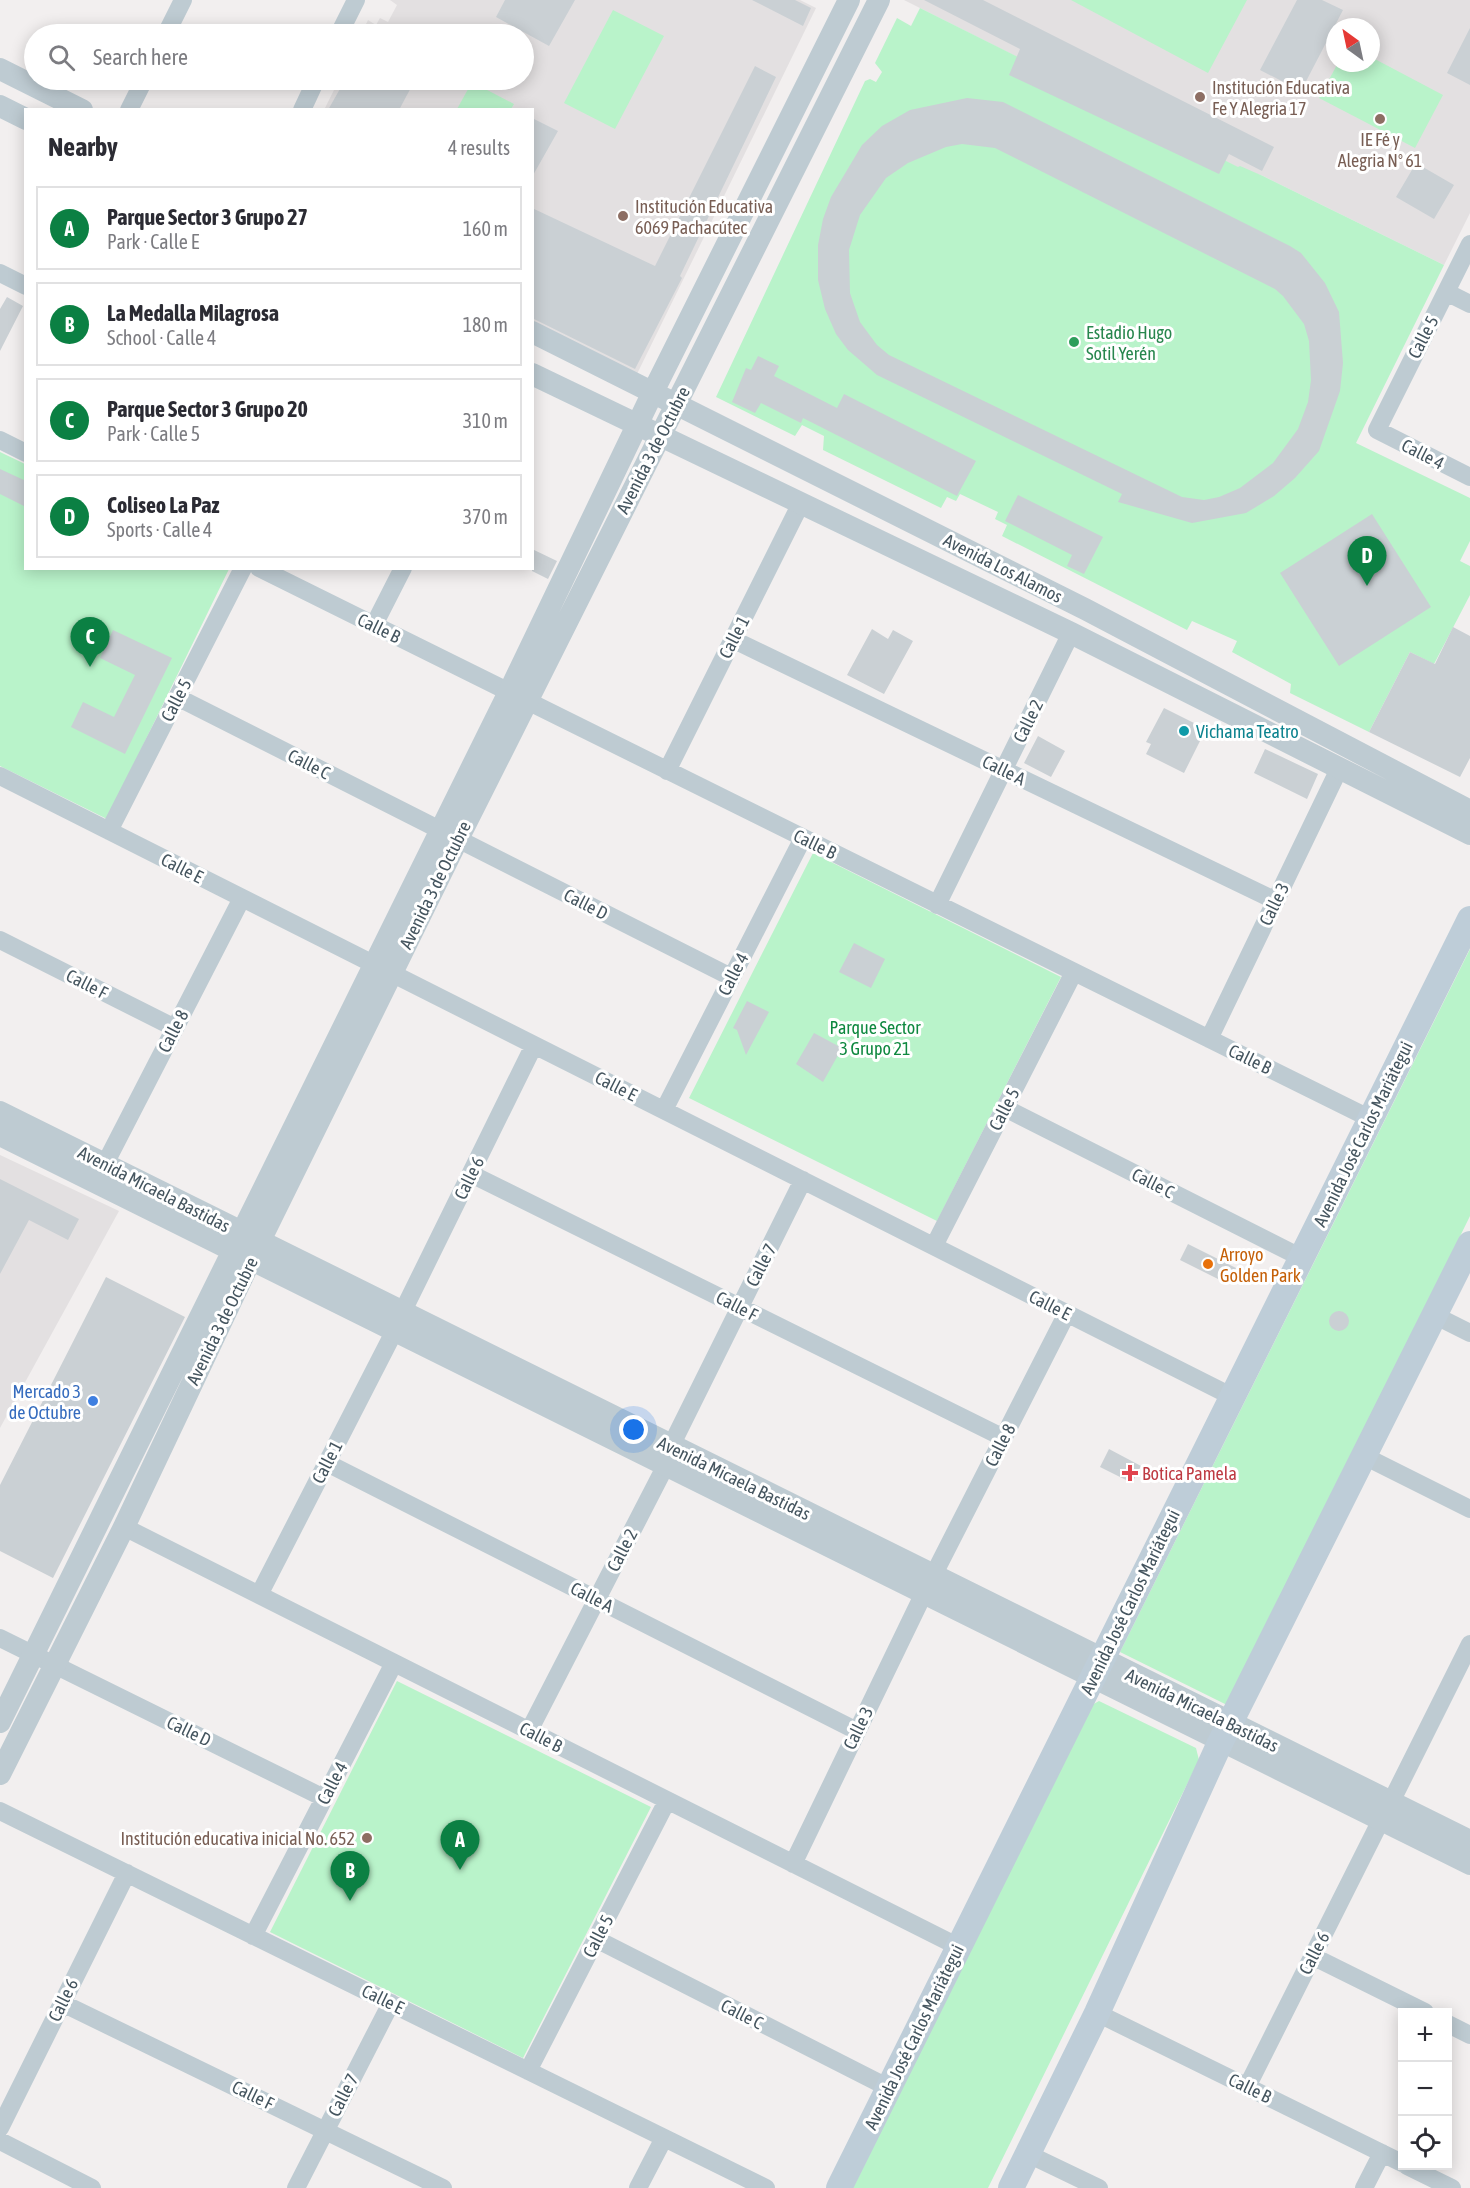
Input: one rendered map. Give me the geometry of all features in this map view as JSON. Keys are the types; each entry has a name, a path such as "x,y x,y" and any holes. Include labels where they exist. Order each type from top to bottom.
{"main road":[{"name":"Avenida José Carlos Mariátegui","path":"839,2188 1470,919"},
{"path":"1011,2188 1097,2013 1225,1733 1470,1244"}],"street":[{"path":"344,24 356,0"},
{"path":"170,24 180,1"},
{"path":"846,1 875,8"},
{"name":"Avenida 3 de Octubre","path":"518,697 637,425 846,1"},
{"name":"Avenida 3 de Octubre","path":"0,1722 33,1654 247,1246 518,697 660,435 875,8"},
{"path":"0,69 24,81"},
{"path":"42,90 78,108"},
{"path":"130,108 139,90"},
{"path":"303,108 311,90"},
{"path":"0,106 24,118"},
{"name":"Calle 5","path":"1377,430 1470,244"},
{"path":"0,273 24,285"},
{"path":"1446,292 1470,304"},
{"name":"Avenida Los Alamos","path":"534,333 1084,609 1470,811"},
{"name":"Avenida Los Alamos","path":"534,375 1071,633 1470,834"},
{"name":"Calle 4","path":"1377,430 1470,477"},
{"path":"0,440 24,452"},
{"name":"Calle 1","path":"667,771 801,503"},
{"name":"Calle 5","path":"109,831 242,570"},
{"name":"Calle B","path":"263,570 1371,1119"},
{"path":"374,626 402,570"},
{"name":"Calle 2","path":"937,905 1071,633"},
{"name":"Calle A","path":"732,639 1276,901"},
{"name":"Calle C","path":"177,697 449,835"},
{"path":"1318,758 1329,737"},
{"name":"Calle 3","path":"1209,1039 1340,769"},
{"name":"Calle E","path":"0,776 1233,1396"},
{"name":"Calle D","path":"449,835 731,977"},
{"name":"Calle 4","path":"664,1110 803,838"},
{"name":"Calle 8","path":"105,1164 242,898"},
{"name":"Calle F","path":"0,940 175,1028"},
{"name":"Calle 5","path":"934,1246 1074,972"},
{"name":"Calle 6","path":"399,1321 534,1045"},
{"name":"Calle C","path":"1005,1108 1302,1257"},
{"name":"Avenida Micaela Bastidas","path":"0,1112 105,1164 247,1246"},
{"name":"Avenida Micaela Bastidas","path":"0,1135 247,1246 1096,1670 1386,1811 1470,1841"},
{"name":"Calle F","path":"471,1174 1004,1438"},
{"name":"Calle 7","path":"668,1455 803,1180"},
{"name":"Avenida 3 de Octubre","path":"0,1774 124,1527 247,1246"},
{"name":"Calle 8","path":"929,1585 1067,1314"},
{"path":"1434,1315 1470,1333"},
{"name":"Calle 1","path":"259,1595 399,1321"},
{"name":"Calle 2","path":"529,1731 668,1455"},
{"path":"1364,1456 1470,1509"},
{"name":"Calle A","path":"327,1462 857,1731"},
{"name":"Calle B","path":"124,1527 959,1947"},
{"name":"Calle 3","path":"793,1864 929,1585"},
{"name":"Calle D","path":"0,1638 324,1798"},
{"name":"Calle 6","path":"1247,2087 1386,1811 1465,1666 1470,1644"},
{"name":"Calle 4","path":"253,1936 394,1663"},
{"name":"Calle 5","path":"528,2071 667,1801"},
{"name":"Calle E","path":"0,1811 766,2188"},
{"name":"Avenida Micaela Bastidas","path":"1386,1811 1470,1864"},
{"name":"Calle 6","path":"0,2128 126,1873"},
{"name":"Calle C","path":"596,1939 889,2088"},
{"path":"1312,1956 1415,2008"},
{"name":"Calle F","path":"62,2003 443,2188"},
{"name":"Calle 7","path":"296,2188 391,2003"},
{"name":"Calle B","path":"1097,2013 1398,2161"},
{"path":"1452,2026 1470,2035"},
{"path":"638,2188 664,2138"},
{"path":"0,2141 93,2188"},
{"path":"1364,2188 1382,2153"},
{"path":"1028,2154 1099,2188"},
{"path":"1415,2170 1452,2188"}],"shaded area":[{"name":"Institución Educativa 6069 Pachacútec","path":"390,0 800,0 816,8 637,374 534,322 534,108 325,108 334,90 534,90 534,24 377,24 380,18 388,22 397,5"},
{"path":"904,0 1470,0 1470,213 1444,265 1263,176 1239,168"},
{"path":"0,1155 119,1211 0,1428"}],"green space":[{"path":"1071,0 1247,0 1208,73"},
{"name":"Estadio Hugo Sotil Yerén","path":"920,8 1238,167 1263,176 1444,265 1356,443 1470,498 1470,541 1460,561 1470,566 1470,595 1434,664 1410,652 1369,732 1290,693 1291,684 1232,652 1237,641 1192,621 1187,630 1002,536 1007,525 995,519 998,512 960,494 956,501 947,497 941,508 823,450 824,436 802,425 795,436 716,397 865,81 870,79 876,82 882,72 875,63 897,18 911,26"},
{"path":"613,10 664,36 615,129 564,103"},
{"path":"1380,62 1443,95 1415,148 1319,98 1333,72 1380,72"},
{"path":"468,90 487,90 514,104 512,108 458,108"},
{"path":"0,452 24,464 24,570 229,570 107,819 0,766"},
{"name":"Parque Sector 3 Grupo 21","path":"813,853 1061,977 937,1221 689,1098"},
{"path":"1470,949 1470,1216 1229,1706 1120,1652"},
{"path":"397,1681 651,1807 523,2058 270,1932"},
{"path":"1099,1701 1196,1748 1199,1760 988,2188 853,2188 1090,1706"}],"building":[{"path":"505,0 575,0 549,46 534,38 534,24 509,24 496,17"},
{"path":"752,0 795,0 811,8 803,26"},
{"path":"924,0 983,0 1274,147 1262,171 1229,154 1219,174 1009,75 1020,49"},
{"path":"1297,0 1322,0 1343,10 1339,18 1326,18 1326,43 1301,91 1260,70"},
{"path":"1470,28 1470,85 1447,73"},
{"path":"755,66 776,77 680,276 682,278 635,369 534,319 534,209 655,266"},
{"path":"339,90 410,90 400,108 329,108"},
{"path":"967,98 1003,102 1301,253 1325,283 1339,312 1343,363 1340,391 1319,451 1295,478 1274,496 1246,513 1192,523 1118,502 1122,494 877,375 848,350 836,334 825,309 818,280 818,245 823,219 831,197 862,145 882,126 910,110","holes":["962,144 995,148 1275,289 1283,296 1304,324 1309,341 1311,380 1308,402 1298,429 1273,463 1240,488 1219,497 1204,500 1182,497 889,355 877,345 860,322 850,293 849,250 860,215 886,178 908,163 946,147"]},
{"path":"534,119 558,131 534,173"},
{"path":"1416,163 1454,185 1434,219 1396,197"},
{"path":"7,297 23,306 0,351 0,309"},
{"path":"758,356 779,366 774,376 837,408 844,394 976,461 957,496 803,418 801,423 761,403 755,413 732,402 746,368 751,370"},
{"path":"0,469 24,480 24,506 0,494"},
{"path":"1018,495 1103,537 1084,574 1067,566 1072,555 1005,521"},
{"path":"1372,514 1431,607 1339,666 1280,573"},
{"path":"534,550 557,561 548,579 532,571 534,570"},
{"path":"1453,627 1470,636 1470,758 1460,777 1369,732 1410,652 1435,664"},
{"path":"872,629 888,639 893,630 913,641 884,694 847,675"},
{"path":"113,630 172,658 125,754 71,727 83,702 114,717 135,675 100,658"},
{"path":"1164,708 1206,729 1184,773 1146,754 1151,744 1146,742"},
{"path":"1038,736 1065,751 1051,777 1024,763"},
{"path":"1265,749 1318,774 1307,799 1254,773"},
{"path":"854,943 885,959 871,988 839,972"},
{"path":"747,1001 769,1012 746,1055 737,1030 733,1028"},
{"path":"814,1033 842,1048 823,1082 796,1064"},
{"path":"0,1179 79,1219 68,1240 29,1220 0,1274"},
{"name":"Arroyo Golden Park","path":"1188,1244 1236,1268 1228,1284 1180,1260"},
{"name":"Mercado 3 de Octubre","path":"106,1277 185,1317 53,1578 0,1551 0,1485"},
{"path":"1335,1311 1343,1311 1349,1317 1349,1325 1343,1331 1335,1331 1329,1325 1329,1317"},
{"path":"1109,1449 1141,1466 1132,1483 1100,1467"}],"place":[{"name":"Institución Educativa Fe Y Alegria 17","path":"1200,97"},
{"name":"IE Fé y Alegria N° 61","path":"1380,119"},
{"name":"Institución Educativa 6069 Pachacútec","path":"623,216"},
{"name":"Estadio Hugo Sotil Yerén","path":"1074,342"},
{"name":"Coliseo La Paz","path":"1367,586"},
{"name":"Parque Sector 3 Grupo 20","path":"90,667"},
{"name":"Vichama Teatro","path":"1184,731"},
{"name":"Arroyo Golden Park","path":"1208,1264"},
{"name":"Mercado 3 de Octubre","path":"93,1401"},
{"name":"Botica Pamela","path":"1130,1473"},
{"name":"Institución educativa inicial No. 652","path":"367,1838"},
{"name":"Parque Sector 3 Grupo 27","path":"460,1870"},
{"name":"La Medalla Milagrosa","path":"350,1901"}]}
